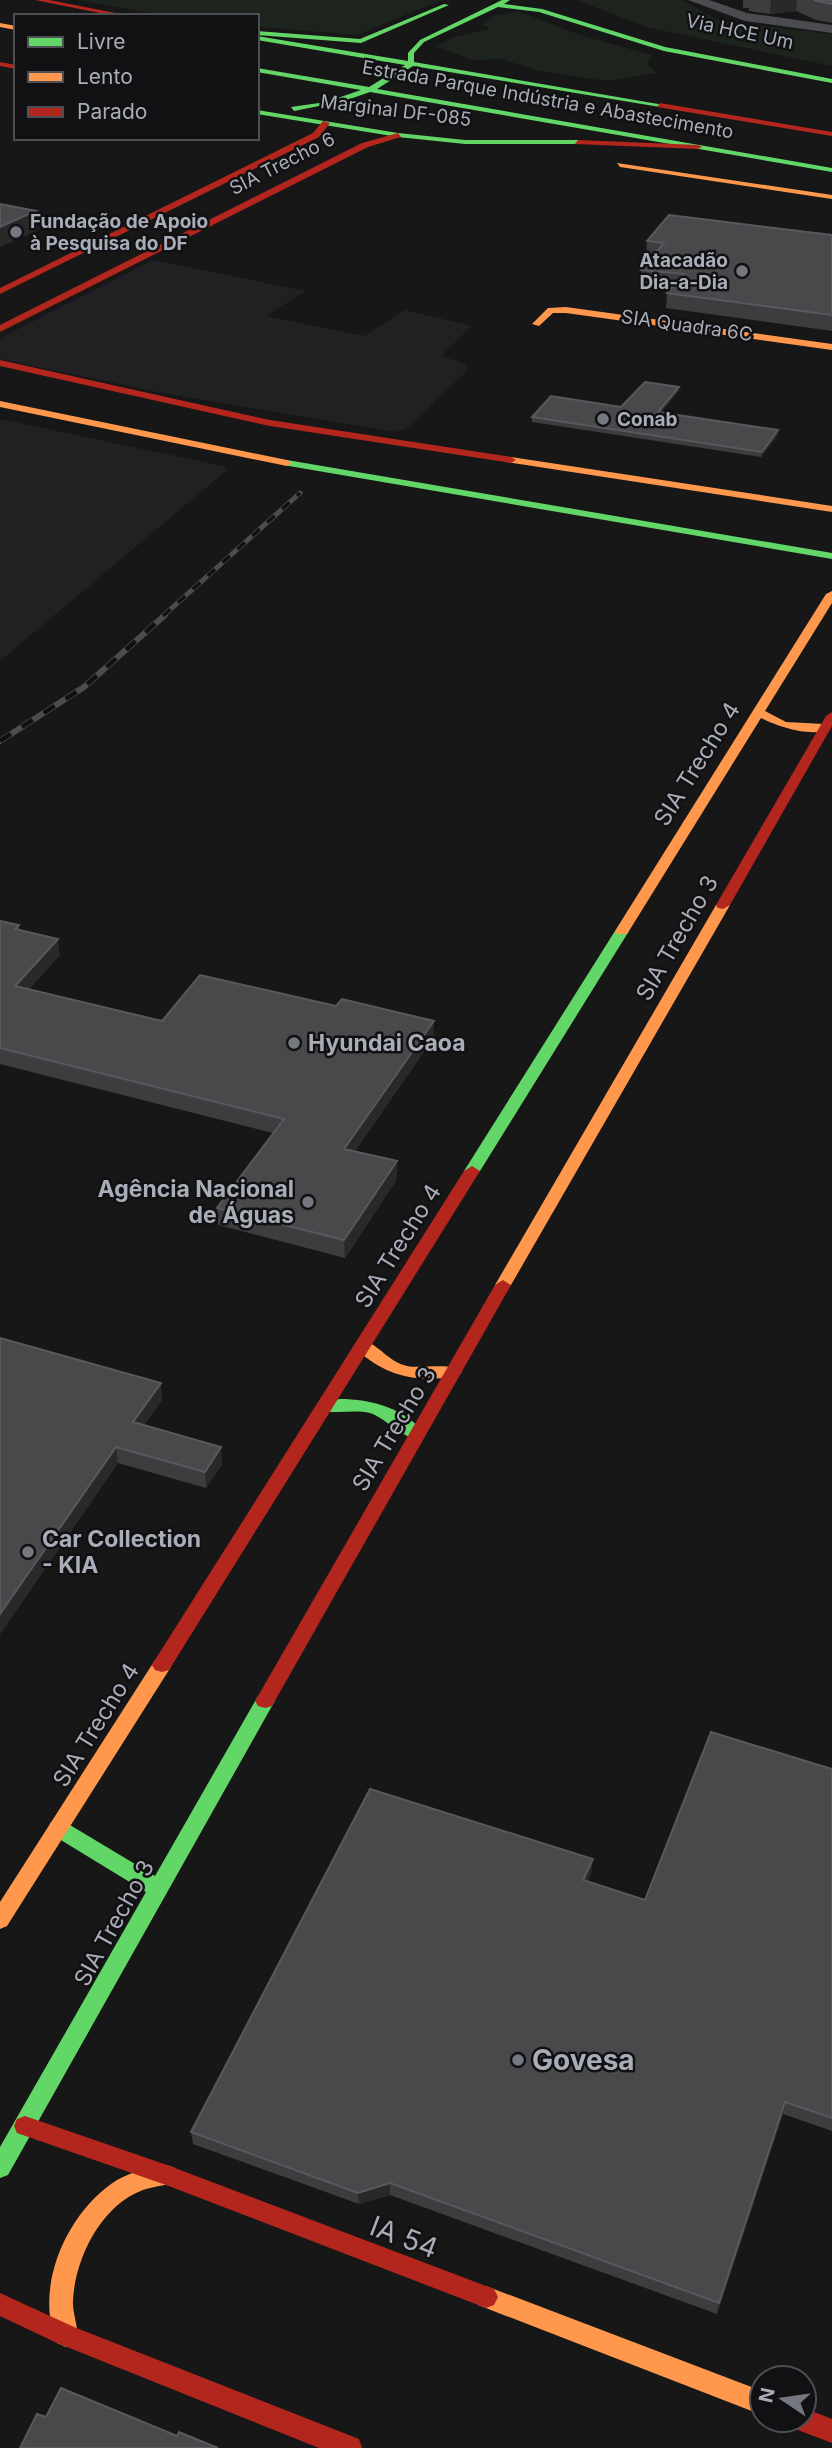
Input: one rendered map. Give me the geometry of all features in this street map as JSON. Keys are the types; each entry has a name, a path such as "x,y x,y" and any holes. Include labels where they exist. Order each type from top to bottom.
{"main road":[{"path":"38,0 117,14"},
{"name":"Via HCE Um","path":"563,0 602,17 666,37 801,65 828,76"},
{"path":"259,36 361,41 453,2 461,9 496,5 540,10 664,49 730,64 828,76"},
{"path":"259,112 321,106 369,89 402,72 411,64 411,53 422,41 496,5"},
{"name":"Estrada Parque Indústria e Abastecimento","path":"259,36 832,134"},
{"path":"422,41 425,50 433,55 470,64 832,125"},
{"path":"730,64 790,71 799,69 801,65"},
{"name":"Estrada Parque Indústria e Abastecimento","path":"259,70 832,170"},
{"name":"Marginal DF-085","path":"259,112 398,135 465,142 565,141 698,147"},
{"path":"665,141 655,132 653,127 657,122 712,114"},
{"name":"SIA Trecho 6","path":"0,290 316,135 323,130 326,123"},
{"name":"SIA Trecho 6","path":"0,329 365,145 398,135"},
{"path":"465,142 572,158"},
{"path":"599,162 832,197"},
{"path":"23,279 78,291"},
{"path":"563,328 536,324 551,310 767,346 812,345 832,348"},
{"path":"790,357 791,352 797,348 812,345"},
{"path":"0,363 271,423 832,509"},
{"path":"0,404 255,458 832,556"},
{"path":"459,494 506,490 525,482 528,472 496,457"},
{"path":"590,516 573,499 577,489 591,482 630,478"},
{"name":"SIA Trecho 4","path":"0,1920 326,1406 757,711 832,595"},
{"path":"757,711 783,725 828,722"},
{"name":"SIA Trecho 3","path":"0,2168 416,1434 828,722"},
{"path":"363,1346 381,1364 397,1372 454,1372"},
{"path":"326,1406 351,1403 376,1406 398,1416 416,1434"},
{"path":"58,1828 159,1889"},
{"name":"IA 54","path":"25,2126 167,2175 748,2398"},
{"path":"66,2335 61,2303 66,2269 84,2231 104,2204 134,2182 167,2175"},
{"path":"0,2304 66,2335 350,2448"}],"street":[{"path":"695,0 745,17 832,29"},
{"path":"787,24 791,13 810,10"}],"shaded area":[{"path":"77,0 442,0 357,35 259,27 259,14 158,14"},
{"path":"576,0 682,0 720,21 832,34 832,66 650,28"},
{"path":"518,11 583,36 652,55 647,64 656,73 607,81 539,71 502,59 472,60 436,46 454,37 490,29 482,24 492,16"},
{"path":"153,260 306,291 266,316 364,336 405,310 472,326 441,356 466,364 467,371 407,428 395,432 157,392 0,359 0,338"},
{"path":"0,419 223,466 227,470 0,661"}],"building":[{"path":"814,0 832,0 832,4 817,1"},
{"path":"0,204 36,211 0,227"},
{"name":"Atacadão Dia-a-Dia","path":"669,215 832,235 832,315 667,293 684,274 641,270 664,243 647,241"},
{"name":"Conab","path":"645,382 679,387 658,412 778,430 762,452 532,417 551,396 621,407"},
{"name":"Hyundai Caoa","path":"0,921 19,925 15,929 58,939 15,986 162,1021 200,975 336,1006 342,999 434,1021 344,1149 397,1161 344,1240 217,1208 284,1119 0,1048"},
{"path":"0,1338 161,1383 133,1422 221,1447 205,1472 116,1447 0,1614"},
{"name":"Govesa","path":"711,1732 832,1769 832,2118 785,2102 719,2303 390,2183 358,2193 191,2132 370,1789 593,1859 583,1880 645,1900"},
{"path":"61,2388 177,2436 179,2432 218,2448 20,2448 37,2414 46,2417"}],"railway":[{"path":"163,616 300,493"},
{"path":"0,741 84,687 165,615"}],"traffic: fast":[{"path":"294,109 341,100 384,82 411,64 411,53 422,41 507,0"},
{"path":"259,33 361,41 446,5"},
{"path":"497,5 540,10 664,49 832,81"},
{"path":"259,38 660,105"},
{"path":"259,70 832,170"},
{"path":"259,112 398,135 465,142 578,142"},
{"path":"287,463 832,556"},
{"path":"472,1171 622,931"},
{"path":"326,1406 352,1405 375,1409 396,1419 416,1435"},
{"path":"0,2168 265,1701"},
{"path":"58,1828 159,1889"}],"traffic: slow":[{"path":"0,25 14,28"},
{"path":"620,165 832,197"},
{"path":"536,324 551,310 566,310 832,347"},
{"path":"0,404 287,463"},
{"path":"511,460 832,509"},
{"path":"622,931 832,594"},
{"path":"757,711 783,725 824,728"},
{"path":"503,1285 723,905"},
{"path":"363,1346 385,1363 405,1371 454,1372"},
{"path":"0,1920 162,1665"},
{"path":"66,2335 61,2307 62,2285 82,2232 106,2202 120,2191 135,2182 167,2175"},
{"path":"486,2297 748,2398"}],"traffic: jam":[{"path":"38,0 117,14"},
{"path":"0,64 14,67"},
{"path":"660,105 832,134"},
{"path":"0,291 316,135 326,123"},
{"path":"0,329 365,145 398,135"},
{"path":"578,142 698,147"},
{"path":"0,363 270,423 511,460"},
{"path":"723,905 832,716"},
{"path":"162,1665 472,1171"},
{"path":"265,1701 503,1285"},
{"path":"25,2126 167,2175 486,2297"},
{"path":"0,2304 66,2335 350,2448"},
{"path":"818,2426 832,2431"}],"place":[{"name":"Fundação de Apoio à Pesquisa do DF","path":"16,232"},
{"name":"Atacadão Dia-a-Dia","path":"742,271"},
{"name":"Conab","path":"603,419"},
{"name":"Hyundai Caoa","path":"294,1043"},
{"name":"Agência Nacional de Águas","path":"308,1202"},
{"name":"Car Collection - KIA","path":"28,1552"},
{"name":"Govesa","path":"518,2060"}]}
